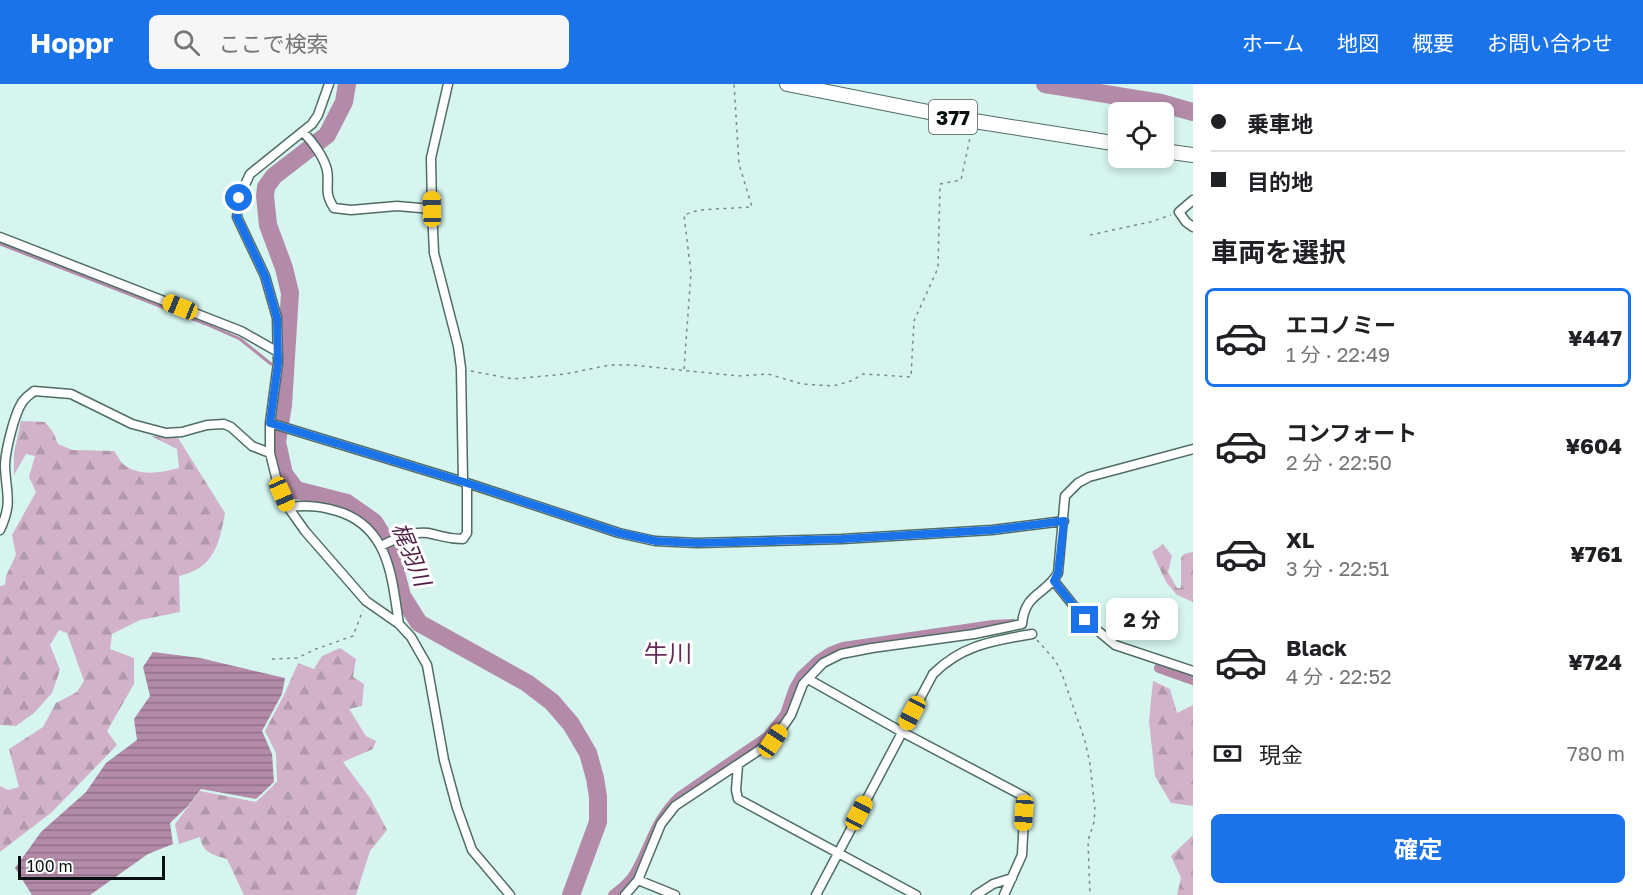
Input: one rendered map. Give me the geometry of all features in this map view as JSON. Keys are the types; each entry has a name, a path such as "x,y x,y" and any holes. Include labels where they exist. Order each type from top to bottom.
{"highway":[{"name":"377","path":"787,84 974,120 1108,142"},
{"path":"1174,152 1193,155"}],"street":[{"path":"329,84 318,115 306,134 250,174 239,198 237,217 265,276 277,318 278,352 270,453 277,481 288,507 305,531 366,601 399,624 411,637 427,665 444,760 457,808 472,850 510,895"},
{"path":"382,546 399,538 427,533 448,539 463,538 467,533 461,369 458,345 434,253 432,209 431,158 448,84"},
{"path":"306,134 327,168 327,196 334,208 351,210 397,206 432,209"},
{"path":"1193,200 1179,212 1193,227"},
{"path":"0,237 241,331 278,352"},
{"path":"0,530 8,510 5,466 7,443 22,401 34,391 71,393 132,424 166,433 224,424 231,426 252,446 270,453"},
{"path":"272,424 619,533 656,541 697,543 852,538 992,530 1064,521"},
{"path":"625,895 638,880 661,824 675,806 773,741 791,715 803,684 823,663 842,654 872,648 974,634 1022,624 1023,611 1037,592 1054,581 1058,573 1065,496 1078,483 1089,477 1193,449"},
{"path":"288,507 310,504 337,511 358,519 371,531 382,546 391,572 399,624"},
{"path":"1054,581 1085,620 1115,645 1193,671"},
{"path":"816,895 933,674 960,652 987,642 1032,634"},
{"path":"808,679 1025,797 1022,855 1004,895"},
{"path":"738,765 736,790 738,799 916,895"},
{"path":"976,895 993,884 1012,879"},
{"path":"638,880 675,895"}],"path":[{"path":"683,370 691,273 684,215 699,210 752,207 739,164 734,84"},
{"path":"461,369 513,378 565,374 610,365 738,376 768,374 802,384 833,386 851,381 863,374 911,376 914,321 938,268 940,184 961,180 974,120"},
{"path":"1090,235 1150,222 1179,212"},
{"path":"272,659 297,658 353,636 366,601"},
{"path":"1032,634 1054,660 1062,674 1085,741 1095,809 1094,822 1088,841 1090,895"}],"green space":[{"path":"21,421 45,422 53,432 58,444 72,450 114,451 122,463 142,472 179,468 177,449 151,436 178,438 225,513 213,554 200,567 179,576 180,612 140,620 112,634 110,649 134,658 134,684 107,731 117,745 52,812 0,852 0,786 8,790 19,787 9,749 43,727 56,703 77,692 84,681 67,633 59,630 50,645 60,670 52,693 34,713 16,726 0,725 0,586 5,585 6,576 16,555 12,535 36,492 29,477 35,456 26,454 14,475 14,453"},
{"path":"1163,544 1172,556 1168,572 1177,588 1181,588 1181,558 1184,554 1193,552 1193,602 1177,595 1166,582 1152,552"},
{"path":"340,648 356,659 353,677 364,684 362,706 349,709 366,736 376,741 373,749 343,762 370,798 387,830 370,851 356,895 244,895 227,859 206,850 200,837 179,844 175,824 200,791 256,802 277,782 276,753 265,731 298,663 314,669 322,656"},
{"path":"1153,681 1170,689 1177,713 1193,705 1193,806 1171,803 1155,776 1149,721"},
{"path":"1193,835 1193,895 1177,895 1181,878 1171,856"}],"shaded area":[{"path":"153,652 200,658 285,678 282,694 262,731 272,754 274,782 256,799 201,789 188,806 170,823 173,844 148,854 90,895 32,895 15,868 41,832 86,792 106,763 137,740 134,719 150,696 143,667"}],"waterway":[{"name":"梶羽川","path":"347,84 344,102 327,135 274,176 266,187 268,225 284,268 290,293 283,405 277,442 284,474 296,490 347,503 374,522 389,546 402,596 419,623 527,683 552,702 571,724 588,753 598,797 598,822 571,895"},
{"path":"1045,84 1161,103 1193,112"},
{"path":"0,244 240,339 271,364"},
{"path":"613,895 634,875 664,814 679,797 768,736 785,714 801,676 818,660 843,647 1013,624"},
{"path":"1159,668 1193,680"}],"district":[{"name":"牛川","path":"668,652"}],"route":[{"path":"239,198 237,217 265,276 277,318 278,363 270,423 467,483 619,533 656,541 697,543 842,539 992,530 1064,521 1058,573 1054,581 1085,620"}]}
